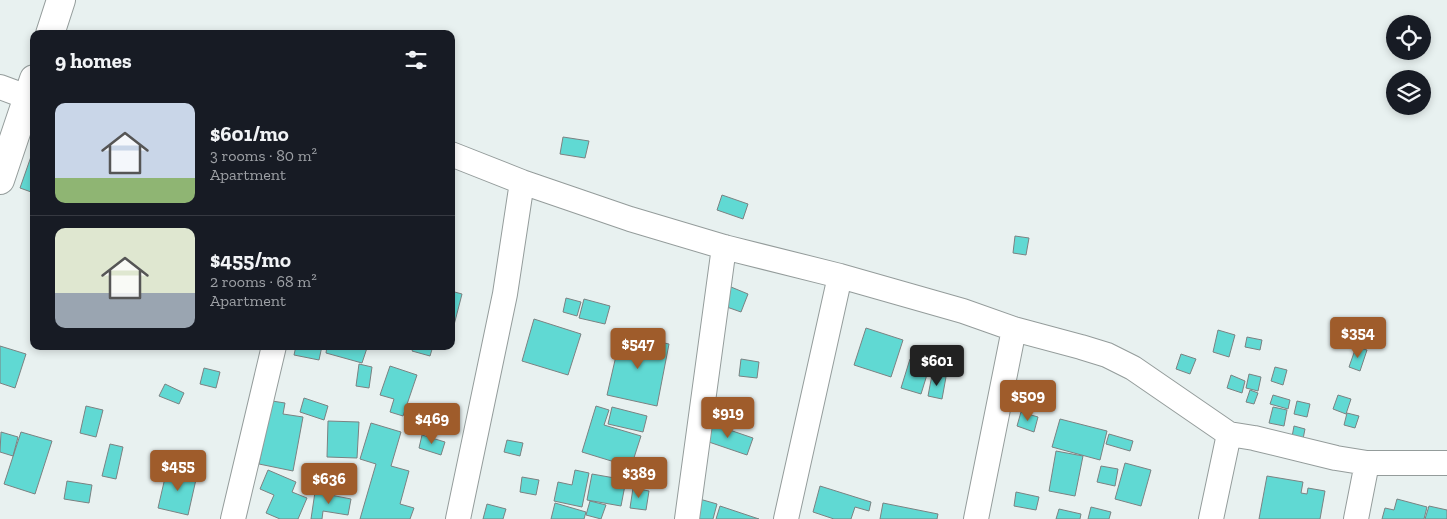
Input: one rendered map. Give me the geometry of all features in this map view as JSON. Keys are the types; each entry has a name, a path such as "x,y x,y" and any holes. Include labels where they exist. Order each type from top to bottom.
{"street":[{"path":"51,30 61,0"},
{"path":"0,87 30,88 0,180"},
{"path":"455,156 522,182 630,219 724,247 840,276 963,311 1014,329 1107,355 1133,368 1229,434 1367,463 1447,463"},
{"path":"458,519 505,294 522,182"},
{"path":"687,519 724,247"},
{"path":"786,519 840,276"},
{"path":"976,519 1014,329"},
{"path":"233,519 273,350"},
{"path":"1211,519 1229,434"},
{"path":"1356,519 1367,463"}],"building":[{"path":"563,137 589,141 585,158 560,154"},
{"path":"30,159 30,192 20,188"},
{"path":"722,195 748,204 743,219 717,210"},
{"path":"1015,236 1029,238 1026,255 1013,253"},
{"path":"731,287 748,294 741,312 724,306"},
{"path":"455,292 462,294 455,321"},
{"path":"566,298 581,302 577,316 563,312"},
{"path":"584,299 610,306 605,324 579,318"},
{"path":"534,319 581,334 568,375 522,361"},
{"path":"866,328 903,340 891,377 854,365"},
{"path":"1218,330 1235,335 1229,357 1213,352"},
{"path":"1345,331 1357,336 1353,347 1341,343"},
{"path":"621,334 669,344 657,406 607,395"},
{"path":"1247,337 1262,340 1260,350 1245,347"},
{"path":"0,346 26,354 15,388 0,383"},
{"path":"1356,347 1367,350 1360,371 1349,367"},
{"path":"295,350 321,350 319,360 294,355"},
{"path":"326,350 366,350 362,363 326,353"},
{"path":"412,350 432,350 430,356"},
{"path":"1181,354 1196,359 1190,374 1176,369"},
{"path":"741,359 759,362 757,378 739,376"},
{"path":"910,359 930,365 921,394 901,388"},
{"path":"359,364 372,367 369,388 356,386"},
{"path":"390,366 417,375 403,416 390,412 394,399 380,395"},
{"path":"1275,367 1287,370 1283,385 1271,381"},
{"path":"204,368 220,372 216,388 200,384"},
{"path":"1249,374 1261,377 1258,391 1246,388"},
{"path":"932,375 946,377 942,399 928,396"},
{"path":"1231,375 1245,381 1242,393 1227,388"},
{"path":"165,384 184,393 179,404 159,396"},
{"path":"1250,390 1258,393 1254,404 1246,402"},
{"path":"1273,395 1290,400 1288,409 1270,404"},
{"path":"1338,395 1351,399 1346,414 1333,409"},
{"path":"304,398 328,406 324,420 300,412"},
{"path":"272,401 285,403 283,414 303,417 293,471 259,464"},
{"path":"1297,401 1310,404 1307,417 1294,414"},
{"path":"86,406 103,410 96,437 80,433"},
{"path":"596,406 609,410 604,425 641,436 631,467 582,452"},
{"path":"612,407 647,416 643,432 608,424"},
{"path":"1273,407 1287,410 1284,426 1269,423"},
{"path":"1021,412 1038,417 1034,432 1017,426"},
{"path":"1347,413 1359,416 1355,428 1344,425"},
{"path":"1060,419 1107,431 1100,460 1052,447"},
{"path":"328,421 359,422 357,458 327,457"},
{"path":"371,423 401,432 391,466 409,471 400,504 414,508 410,519 360,519 376,464 360,459"},
{"path":"709,423 753,438 747,455 703,440"},
{"path":"1294,426 1305,429 1303,439 1292,437"},
{"path":"1,432 18,437 13,456 0,452"},
{"path":"21,432 52,441 35,494 4,484"},
{"path":"1109,434 1133,441 1130,451 1106,444"},
{"path":"422,435 445,442 441,455 419,448"},
{"path":"507,440 523,443 520,456 504,452"},
{"path":"110,444 123,447 116,479 102,476"},
{"path":"1056,451 1083,456 1075,496 1049,491"},
{"path":"1125,463 1151,470 1141,506 1115,499"},
{"path":"317,465 350,469 347,494 313,489"},
{"path":"1101,466 1118,469 1115,486 1097,482"},
{"path":"167,469 197,475 188,515 158,508"},
{"path":"268,470 296,482 292,492 307,498 298,519 280,519 266,513 274,495 260,489"},
{"path":"575,470 589,473 582,507 554,501 558,482 572,485"},
{"path":"592,474 626,480 621,506 587,500"},
{"path":"1267,476 1303,482 1301,493 1307,494 1308,488 1325,491 1320,519 1259,519"},
{"path":"522,477 539,480 536,495 520,492"},
{"path":"67,481 92,485 89,503 64,499"},
{"path":"820,486 871,502 869,511 855,507 851,519 834,519 813,512"},
{"path":"633,488 649,491 646,510 630,508"},
{"path":"315,492 351,499 348,515 323,511 322,519 311,519"},
{"path":"1016,492 1039,497 1036,510 1014,506"},
{"path":"696,498 717,504 713,519 694,519"},
{"path":"1397,499 1427,507 1424,519 1382,519 1385,508 1394,510"},
{"path":"590,501 606,505 601,519 586,515"},
{"path":"555,503 586,512 584,519 551,519"},
{"path":"883,503 938,514 937,519 880,519"},
{"path":"487,504 506,509 503,519 483,519"},
{"path":"720,506 759,519 716,519"},
{"path":"1429,506 1447,510 1447,519 1425,519"},
{"path":"1091,507 1111,512 1109,519 1088,519"},
{"path":"1059,509 1081,514 1080,519 1056,519"}]}
